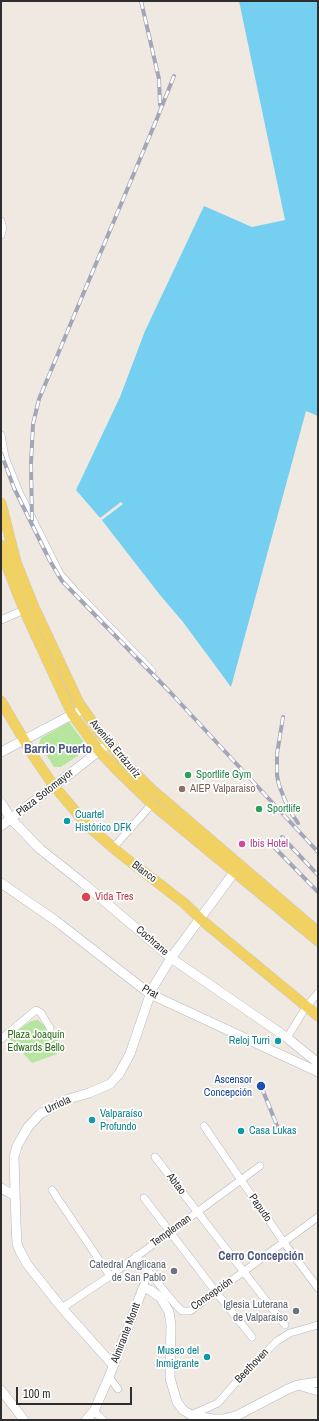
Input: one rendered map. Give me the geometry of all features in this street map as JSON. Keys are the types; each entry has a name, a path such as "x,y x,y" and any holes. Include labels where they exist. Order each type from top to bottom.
{"main road":[{"name":"Avenida Errázuriz","path":"1,503 16,562 49,642 83,709 108,744 150,788 318,941"},
{"name":"Avenida Errázuriz","path":"1,545 5,570 72,714 99,751 152,804 237,868 318,932"},
{"name":"Blanco","path":"1,700 34,757 54,786 87,825 113,848 179,899 200,919 318,1016"},
{"path":"1,752 83,709"},
{"name":"Plaza Sotomayor","path":"1,826 108,744"},
{"name":"Cochrane","path":"1,803 11,819 40,849 172,958 288,1038 318,1063"},
{"name":"Urriola","path":"113,1365 62,1308 27,1264 20,1252 17,1244 14,1157 17,1146 28,1127 40,1114 65,1100 89,1093 110,1084 119,1074 130,1054 150,994 172,958 237,868"},
{"name":"Prat","path":"1,883 56,921 150,994 318,1072"},
{"path":"1,1188 15,1196"},
{"path":"143,1288 161,1298 169,1312 172,1326 170,1378 177,1402 183,1410 191,1415 213,1419 224,1419 238,1415 288,1389 318,1382"},
{"name":"Almirante Montt","path":"86,1420 94,1411 109,1377 143,1288"},
{"path":"1,1390 24,1420"}],"street":[{"path":"1,221 3,228 1,235"},
{"path":"1,435 5,457 19,492 60,574 152,672"},
{"path":"1,620 24,610"},
{"path":"113,848 152,804"},
{"path":"288,1038 306,1007 318,993"},
{"path":"1,1039 36,1010 41,1013 50,1028"},
{"name":"Papudo","path":"204,1126 283,1242 318,1288"},
{"name":"Abtao","path":"155,1157 285,1325"},
{"name":"Templeman","path":"62,1308 110,1276 260,1166"},
{"path":"52,1190 110,1276"},
{"path":"144,1198 252,1337"},
{"name":"Concepción","path":"136,1256 174,1304 182,1311 190,1311 318,1217"},
{"name":"Almirante Montt","path":"143,1288 148,1272"},
{"name":"Beethoven","path":"191,1415 218,1403 238,1380 277,1341 290,1333 318,1325"},
{"path":"109,1377 118,1389"},
{"path":"298,1386 318,1392"},
{"path":"94,1411 103,1420"}],"green space":[{"path":"69,722 87,746 86,750 61,767 54,767 39,744 41,738"},
{"name":"Plaza Joaquín Edwards Bello","path":"38,1020 54,1034 61,1044 61,1049 57,1054 32,1063 8,1037 31,1021"}],"water":[{"path":"239,1 318,1 318,416 306,411 231,687 183,622 76,490 120,397 145,331 204,206 252,227 285,220"}],"pier":[{"path":"121,502 123,504 102,520 100,518"}],"railway":[{"path":"141,1 159,79 160,105"},
{"path":"32,520 31,464 33,424 39,399 174,76"},
{"path":"1,453 14,488 50,561 62,581 170,692 318,852"},
{"path":"283,717 277,754 277,775 279,785 288,808 298,823"},
{"path":"282,837 318,875"},
{"path":"273,846 318,892"},
{"path":"261,1086 280,1133"}],"place":[{"name":"Sportlife Gym","path":"188,775"},
{"name":"AIEP Valparaiso","path":"182,789"},
{"name":"Sportlife","path":"259,809"},
{"name":"Cuartel Histórico DFK","path":"67,821"},
{"name":"Ibis Hotel","path":"242,844"},
{"name":"Vida Tres","path":"86,897"},
{"name":"Reloj Turri","path":"278,1041"},
{"name":"Ascensor Concepción","path":"261,1086"},
{"name":"Valparaíso Profundo","path":"92,1120"},
{"name":"Casa Lukas","path":"241,1131"},
{"name":"Catedral Anglicana de San Pablo","path":"174,1271"},
{"name":"Iglesia Luterana de Valparaíso","path":"296,1311"},
{"name":"Museo del Inmigrante","path":"207,1357"}],"district":[{"name":"Barrio Puerto","path":"58,750"},
{"name":"Cerro Concepción","path":"261,1257"}]}
